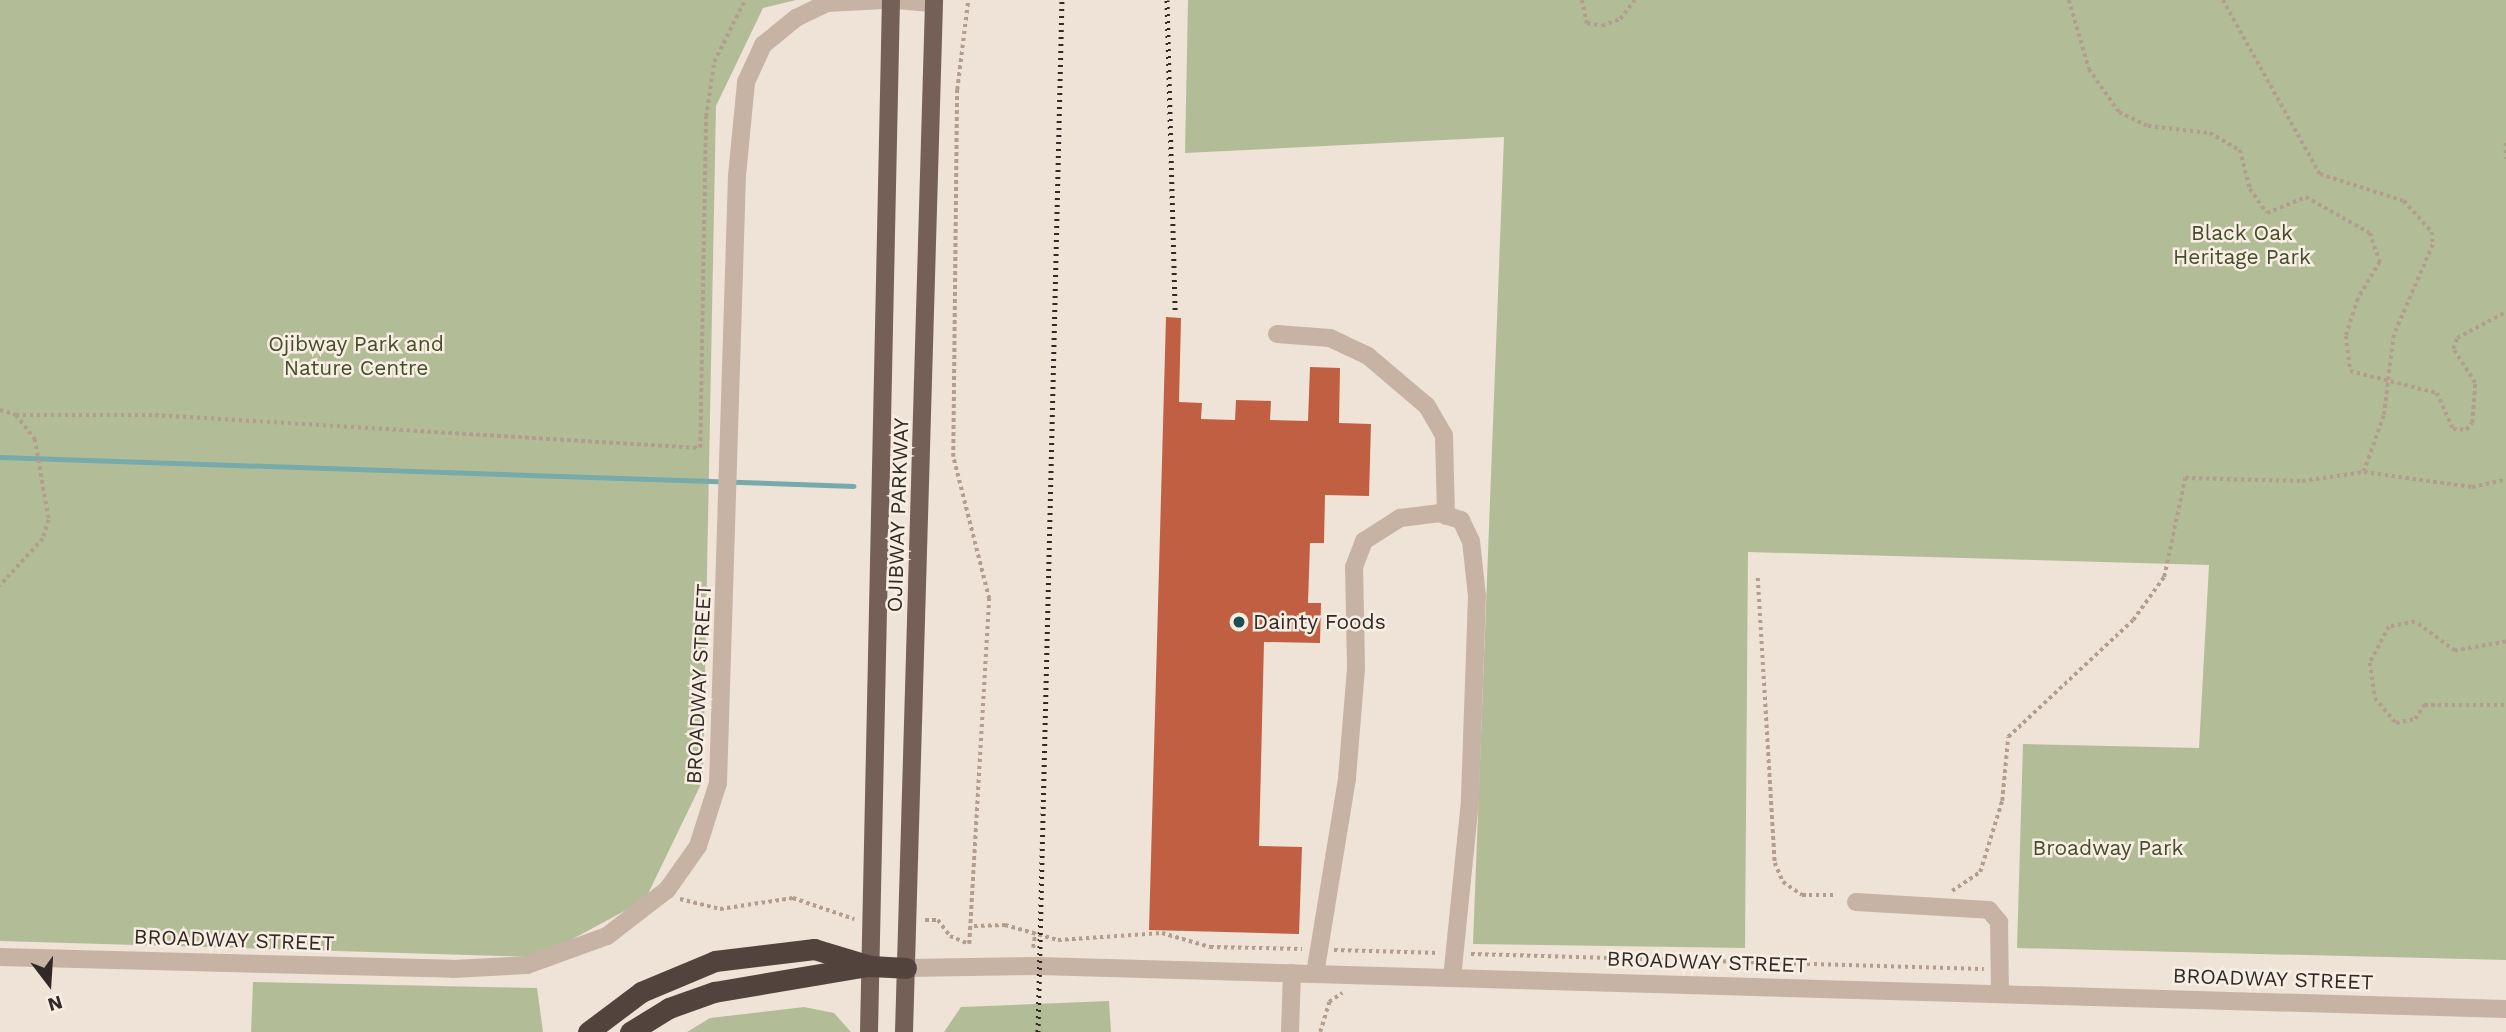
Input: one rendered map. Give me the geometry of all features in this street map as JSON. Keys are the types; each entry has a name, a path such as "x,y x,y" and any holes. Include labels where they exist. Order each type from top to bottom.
{"highway":[{"path":"588,1032 640,992 715,961 814,949 870,966"},
{"path":"630,1032 669,1008 714,992 870,966 906,968"}],"main road":[{"name":"OJIBWAY PARKWAY","path":"869,1032 893,0"},
{"name":"OJIBWAY PARKWAY","path":"904,1032 934,1"}],"street":[{"name":"BROADWAY STREET","path":"0,957 453,969 527,964 607,936 667,890 698,846 718,783 737,176 746,82 763,45 796,18 827,3 884,0"},
{"path":"893,0 934,1"},
{"path":"1277,334 1331,338 1396,374 1427,406 1444,435 1446,516"},
{"path":"1315,974 1348,778 1356,668 1353,567 1364,541 1400,518 1446,516 1461,520 1471,541 1477,596 1470,801 1452,978"},
{"path":"1856,902 1947,906 1995,915 2000,993"},
{"name":"BROADWAY STREET","path":"906,968 1315,974 2506,1009"},
{"path":"1290,1032 1292,974"}],"path":[{"path":"0,410 16,415 155,415 700,449 706,117 714,62 745,0"},
{"path":"1582,0 1587,23 1602,26 1620,19 1634,0"},
{"path":"2069,0 2089,69 2119,112 2148,126 2210,133 2240,150 2250,189 2267,213 2306,197 2370,233 2380,262 2358,299 2346,336 2350,371 2437,393 2453,429 2466,430 2475,383 2453,349 2457,338 2506,312"},
{"path":"2223,0 2320,174 2404,201 2432,232 2433,245 2394,335 2391,380 2364,472"},
{"path":"2506,143 2506,159"},
{"path":"0,586 43,539 49,520 36,444 16,415"},
{"path":"1947,906 1952,891 1980,872 2002,801 2008,737 2133,620 2165,577 2185,478 2302,481 2364,472 2472,487 2506,480"},
{"path":"1758,578 1775,863 1783,882 1802,895 1835,895"},
{"path":"2506,642 2455,651 2415,622 2389,627 2371,663 2375,698 2396,723 2415,719 2424,705 2506,705"},
{"path":"974,926 1005,925 1058,940 1162,933 1210,947 2000,970"},
{"path":"1320,1032 1329,1002 1352,991"}],"green space":[{"name":"Ojibway Park and Nature Centre","path":"0,0 796,0 763,8 716,106 703,780 645,900 539,957 0,941"},
{"path":"1188,0 2506,0 2506,960 2017,948 2023,744 2199,748 2209,565 1748,552 1745,948 1473,944 1504,137 1185,153"},
{"path":"253,982 537,988 543,1032 251,1032"},
{"path":"1109,1001 1111,1032 944,1032 961,1007"},
{"path":"804,1007 834,1013 851,1032 687,1032 710,1018"}],"building":[{"name":"Dainty Foods","path":"1166,317 1181,318 1179,402 1202,403 1201,419 1235,420 1236,400 1271,401 1270,420 1308,421 1310,367 1340,368 1339,423 1371,424 1369,496 1325,495 1324,543 1310,543 1308,603 1321,603 1320,643 1264,642 1259,846 1302,847 1299,934 1149,930"}],"waterway":[{"path":"0,457 854,486"}],"railway":[{"path":"1038,1032 1062,0"},
{"path":"1167,0 1175,313"}],"place":[{"name":"Dainty Foods","path":"1239,622"}],"park label":[{"name":"Black Oak Heritage Park","path":"2242,245"},
{"name":"Broadway Park","path":"2108,848"}]}
